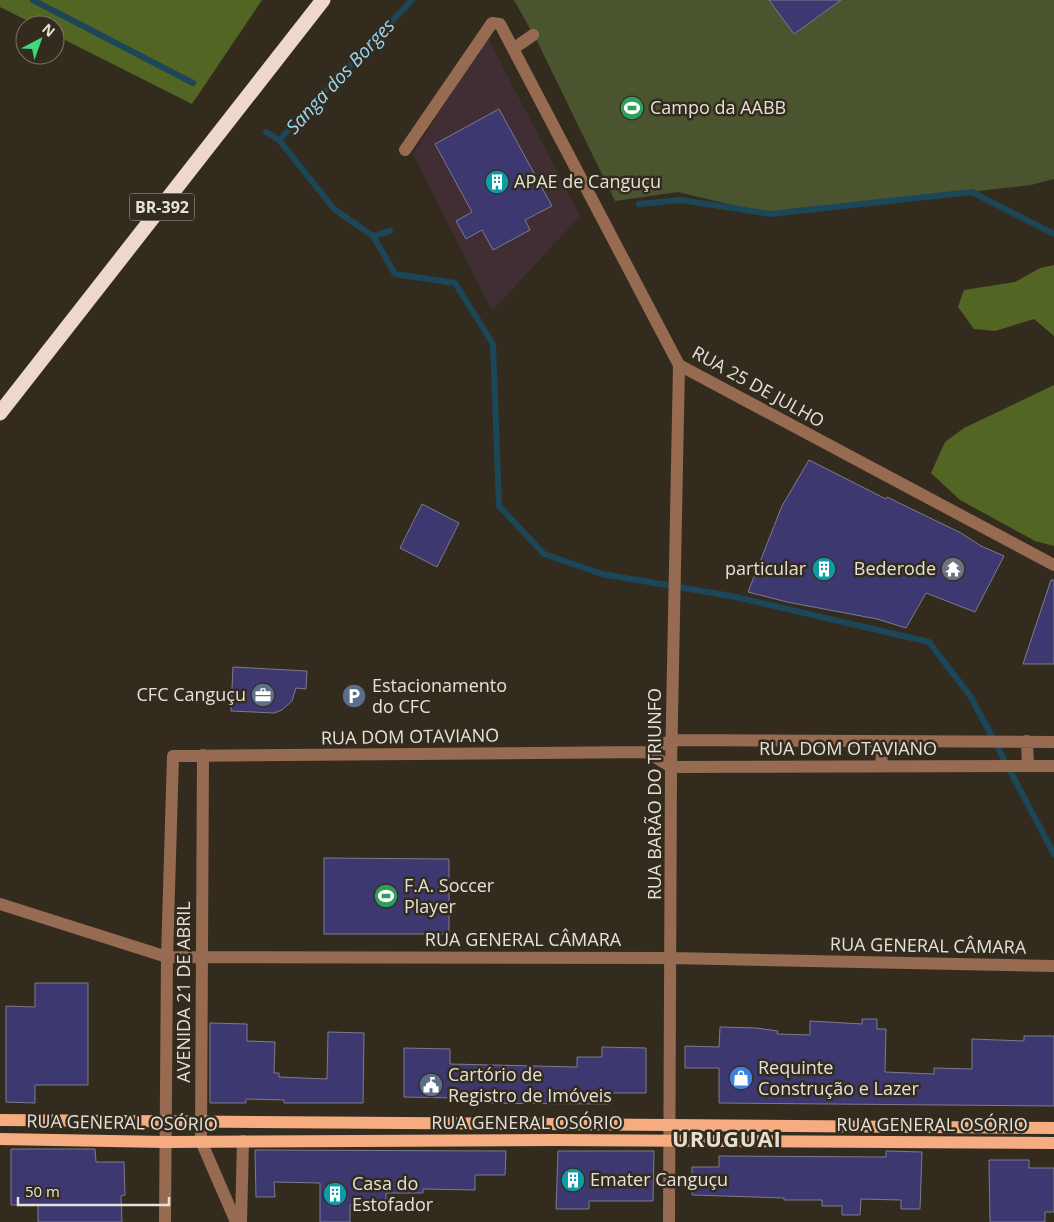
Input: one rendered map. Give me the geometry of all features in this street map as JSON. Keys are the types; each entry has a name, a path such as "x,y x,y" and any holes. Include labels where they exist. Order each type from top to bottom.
{"highway":[{"name":"BR-392","path":"0,413 323,0"}],"main road":[{"name":"RUA GENERAL OSÓRIO","path":"0,1120 1054,1128"},
{"name":"RUA GENERAL OSÓRIO","path":"0,1139 165,1142 669,1140 1054,1143"}],"street":[{"name":"RUA 25 DE JULHO","path":"405,150 492,23 500,24 679,366 1054,565"},
{"path":"513,50 533,34"},
{"name":"RUA BARÃO DO TRIUNFO","path":"669,1222 672,958 671,767 679,366"},
{"name":"RUA DOM OTAVIANO","path":"173,756 647,752 672,740 1054,742"},
{"path":"881,766 883,741"},
{"path":"1028,742 1028,766"},
{"path":"647,752 671,767"},
{"name":"AVENIDA 21 DE ABRIL","path":"203,755 201,1141 236,1222"},
{"name":"AVENIDA 21 DE ABRIL","path":"165,1222 164,1122 173,756"},
{"name":"RUA DOM OTAVIANO","path":"671,767 1054,766"},
{"name":"RUA GENERAL CÂMARA","path":"0,904 167,957 672,958 1054,966"},
{"path":"241,1222 243,1142"}],"shaded area":[{"path":"487,36 580,216 492,311 413,154"}],"green space":[{"path":"0,0 262,0 192,104 65,40 65,15 16,15 0,7"},
{"path":"514,0 1054,0 1054,179 1031,185 770,214 678,192 615,201 538,43"},
{"path":"1054,265 1054,336 1034,319 995,331 974,329 958,307 964,290 1015,282 1040,268"},
{"path":"1054,385 1054,546 1035,541 960,500 931,473 945,442 964,428"}],"building":[{"path":"769,0 841,0 794,34"},
{"name":"APAE de Canguçu","path":"499,109 552,206 525,220 530,230 493,250 482,230 466,239 456,221 472,212 435,144"},
{"path":"809,460 886,499 887,497 961,533 981,546 1004,556 975,612 926,593 906,628 877,619 787,602 748,592 782,506"},
{"path":"422,504 459,523 437,567 400,548"},
{"path":"1051,580 1054,580 1054,664 1023,664"},
{"name":"CFC Canguçu","path":"233,667 307,671 306,689 296,688 292,701 282,710 274,713 231,711"},
{"name":"F.A. Soccer Player","path":"324,858 449,859 449,934 324,934"},
{"path":"35,983 88,983 88,1085 35,1085 35,1103 6,1102 6,1006 35,1007"},
{"path":"862,1019 877,1019 877,1029 886,1029 885,1072 934,1074 934,1068 972,1069 972,1039 1024,1041 1024,1036 1054,1036 1054,1106 719,1103 719,1068 685,1068 685,1046 719,1047 720,1027 756,1028 778,1031 777,1034 810,1035 810,1021 862,1024"},
{"path":"210,1023 247,1024 247,1041 275,1042 274,1073 279,1073 279,1077 327,1079 328,1032 364,1033 363,1103 284,1103 284,1100 246,1099 246,1103 210,1103"},
{"path":"602,1047 646,1048 646,1093 609,1093 609,1104 457,1103 457,1098 404,1097 404,1048 450,1049 450,1064 577,1067 577,1057 602,1057"},
{"path":"11,1149 95,1149 96,1162 124,1162 125,1195 121,1196 122,1222 38,1222 38,1205 11,1205"},
{"path":"255,1150 506,1151 505,1175 475,1175 475,1190 423,1189 423,1193 386,1193 386,1206 350,1205 350,1222 320,1222 320,1183 274,1182 275,1197 256,1197"},
{"path":"558,1151 654,1151 653,1201 589,1201 589,1209 556,1209"},
{"path":"886,1151 922,1152 920,1209 901,1209 901,1200 861,1199 860,1215 842,1215 842,1206 822,1206 822,1200 692,1195 692,1167 719,1167 719,1156 886,1157"},
{"path":"989,1160 1029,1160 1029,1168 1054,1168 1054,1212 1045,1212 1045,1222 990,1222"}],"waterway":[{"name":"Sanga dos Borges","path":"33,0 193,83"},
{"name":"Sanga dos Borges","path":"266,132 279,140 412,0"},
{"path":"279,140 334,209 373,236 390,231"},
{"path":"639,204 681,200 770,214 972,192 1054,234"},
{"path":"373,236 395,274 455,283 493,344 499,506 544,554 602,574 731,596 929,642 971,697 1054,854"}],"place":[{"name":"Campo da AABB","path":"632,108"},
{"name":"APAE de Canguçu","path":"497,182"},
{"name":"particular","path":"824,569"},
{"name":"Bederode","path":"953,569"},
{"name":"CFC Canguçu","path":"263,695"},
{"name":"Estacionamento do CFC","path":"354,696"},
{"name":"F.A. Soccer Player","path":"386,896"},
{"name":"Requinte Construção e Lazer","path":"741,1078"},
{"name":"Cartório de Registro de Imóveis","path":"431,1085"},
{"name":"Emater Canguçu","path":"573,1180"},
{"name":"Casa do Estofador","path":"335,1194"}],"district":[{"name":"URUGUAI","path":"727,1139"}]}
